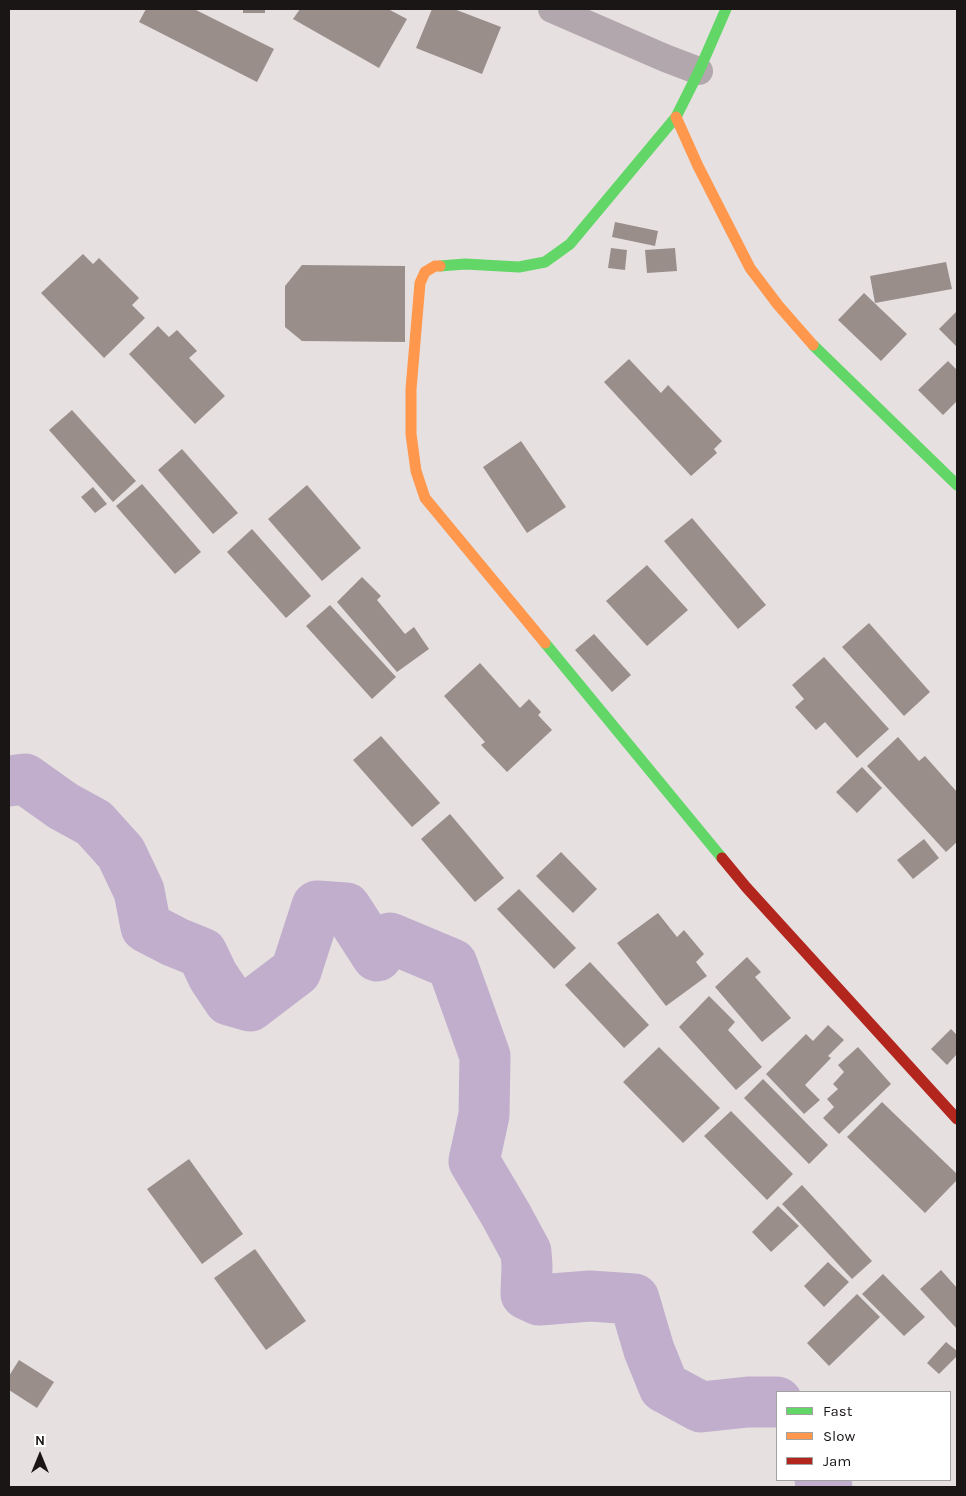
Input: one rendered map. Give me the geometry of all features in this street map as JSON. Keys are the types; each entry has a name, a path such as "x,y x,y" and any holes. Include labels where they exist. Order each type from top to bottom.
{"street":[{"path":"552,9 699,71"},
{"path":"726,9 699,71 676,117 570,244 545,262 519,267 465,264 435,266 425,272 420,283 411,389 411,434 416,471 425,498 746,887 957,1119"},
{"path":"676,117 698,166 750,268 778,305 816,348 957,485"}],"building":[{"path":"146,9 194,9 274,49 257,82 139,22"},
{"path":"243,9 265,9 265,13 243,13"},
{"path":"300,9 388,9 407,19 379,68 293,19"},
{"path":"432,9 454,9 501,27 482,74 416,48"},
{"path":"615,222 658,231 655,246 612,237"},
{"path":"611,248 627,250 625,270 608,268"},
{"path":"675,248 677,271 647,273 645,250"},
{"path":"83,254 93,264 99,258 139,298 132,305 145,318 104,358 41,293"},
{"path":"946,262 952,289 875,303 870,276"},
{"path":"302,265 405,266 405,342 302,341 285,327 285,286"},
{"path":"864,293 907,334 881,361 838,320"},
{"path":"957,311 957,347 939,329"},
{"path":"158,326 169,337 177,330 197,351 189,358 225,396 195,424 129,354"},
{"path":"629,359 661,393 668,385 722,441 714,449 717,453 691,476 604,382"},
{"path":"948,361 957,370 957,401 943,415 918,390"},
{"path":"72,410 136,481 113,502 49,430"},
{"path":"521,441 566,507 527,533 483,467"},
{"path":"182,449 238,513 213,534 158,470"},
{"path":"142,484 201,552 175,574 116,506"},
{"path":"307,485 361,548 322,581 268,519"},
{"path":"93,487 107,504 95,513 81,497"},
{"path":"692,518 766,605 738,629 664,541"},
{"path":"252,529 311,596 286,618 227,552"},
{"path":"647,565 688,610 647,646 606,601"},
{"path":"362,577 381,596 377,600 405,634 414,627 429,649 397,672 337,602"},
{"path":"330,605 396,677 372,699 306,626"},
{"path":"869,623 930,692 904,716 842,647"},
{"path":"594,634 631,675 612,692 575,650"},
{"path":"824,657 889,729 857,758 825,722 816,730 795,707 804,699 792,685"},
{"path":"480,663 520,708 529,699 541,712 538,715 552,730 507,772 481,745 485,742 444,696"},
{"path":"381,736 440,803 412,827 353,760"},
{"path":"898,737 919,761 925,756 957,792 957,842 946,852 867,766"},
{"path":"862,767 882,788 857,813 836,792"},
{"path":"450,814 504,878 475,902 421,839"},
{"path":"924,839 939,858 913,879 897,860"},
{"path":"561,852 597,889 573,913 536,876"},
{"path":"519,889 576,948 554,969 497,909"},
{"path":"658,913 677,937 684,930 704,954 696,962 707,976 666,1006 617,943"},
{"path":"747,957 761,972 755,977 791,1018 762,1042 715,987"},
{"path":"590,962 649,1025 624,1048 565,985"},
{"path":"709,996 735,1022 728,1030 762,1067 736,1090 679,1027"},
{"path":"828,1025 844,1040 828,1056 831,1058 805,1085 820,1100 804,1114 766,1074 806,1034 813,1041"},
{"path":"951,1029 957,1035 957,1054 947,1065 931,1049"},
{"path":"659,1047 720,1108 683,1143 623,1082"},
{"path":"858,1047 891,1084 839,1134 823,1118 834,1107 827,1099 838,1089 833,1084 844,1072 838,1065"},
{"path":"763,1079 828,1145 809,1164 744,1098"},
{"path":"882,1102 957,1174 957,1180 925,1213 847,1137"},
{"path":"731,1111 793,1174 767,1200 704,1136"},
{"path":"189,1159 243,1234 202,1264 147,1189"},
{"path":"802,1185 872,1261 852,1279 782,1204"},
{"path":"778,1206 799,1226 771,1252 752,1232"},
{"path":"255,1249 306,1321 266,1350 214,1278"},
{"path":"828,1262 849,1282 824,1307 804,1286"},
{"path":"941,1270 957,1288 957,1329 920,1289"},
{"path":"883,1274 925,1317 904,1336 862,1294"},
{"path":"857,1294 880,1317 829,1366 807,1343"},
{"path":"946,1342 957,1351 957,1356 939,1374 927,1363"},
{"path":"19,1360 54,1382 37,1408 9,1390 9,1376"}],"waterway":[{"path":"9,781 25,779 63,806 94,823 121,853 139,891 146,927 202,953 213,976 229,1000 250,1006 296,971 317,906 346,908 377,956 390,938 452,964 485,1056 484,1115 474,1161 526,1252 526,1294 539,1300 590,1296 634,1299 649,1350 664,1387 701,1407 748,1402 776,1402"},
{"path":"821,1481 827,1487"}],"traffic: fast":[{"path":"440,266 465,264 519,267 545,262 570,244 676,117 699,71 726,9"},
{"path":"813,345 957,485"},
{"path":"545,643 722,858"}],"traffic: slow":[{"path":"676,117 698,166 750,268 778,305 813,345"},
{"path":"440,266 435,266 425,272 420,283 411,389 411,434 416,471 425,498 545,643"}],"traffic: jam":[{"path":"722,858 746,887 957,1119"}]}
